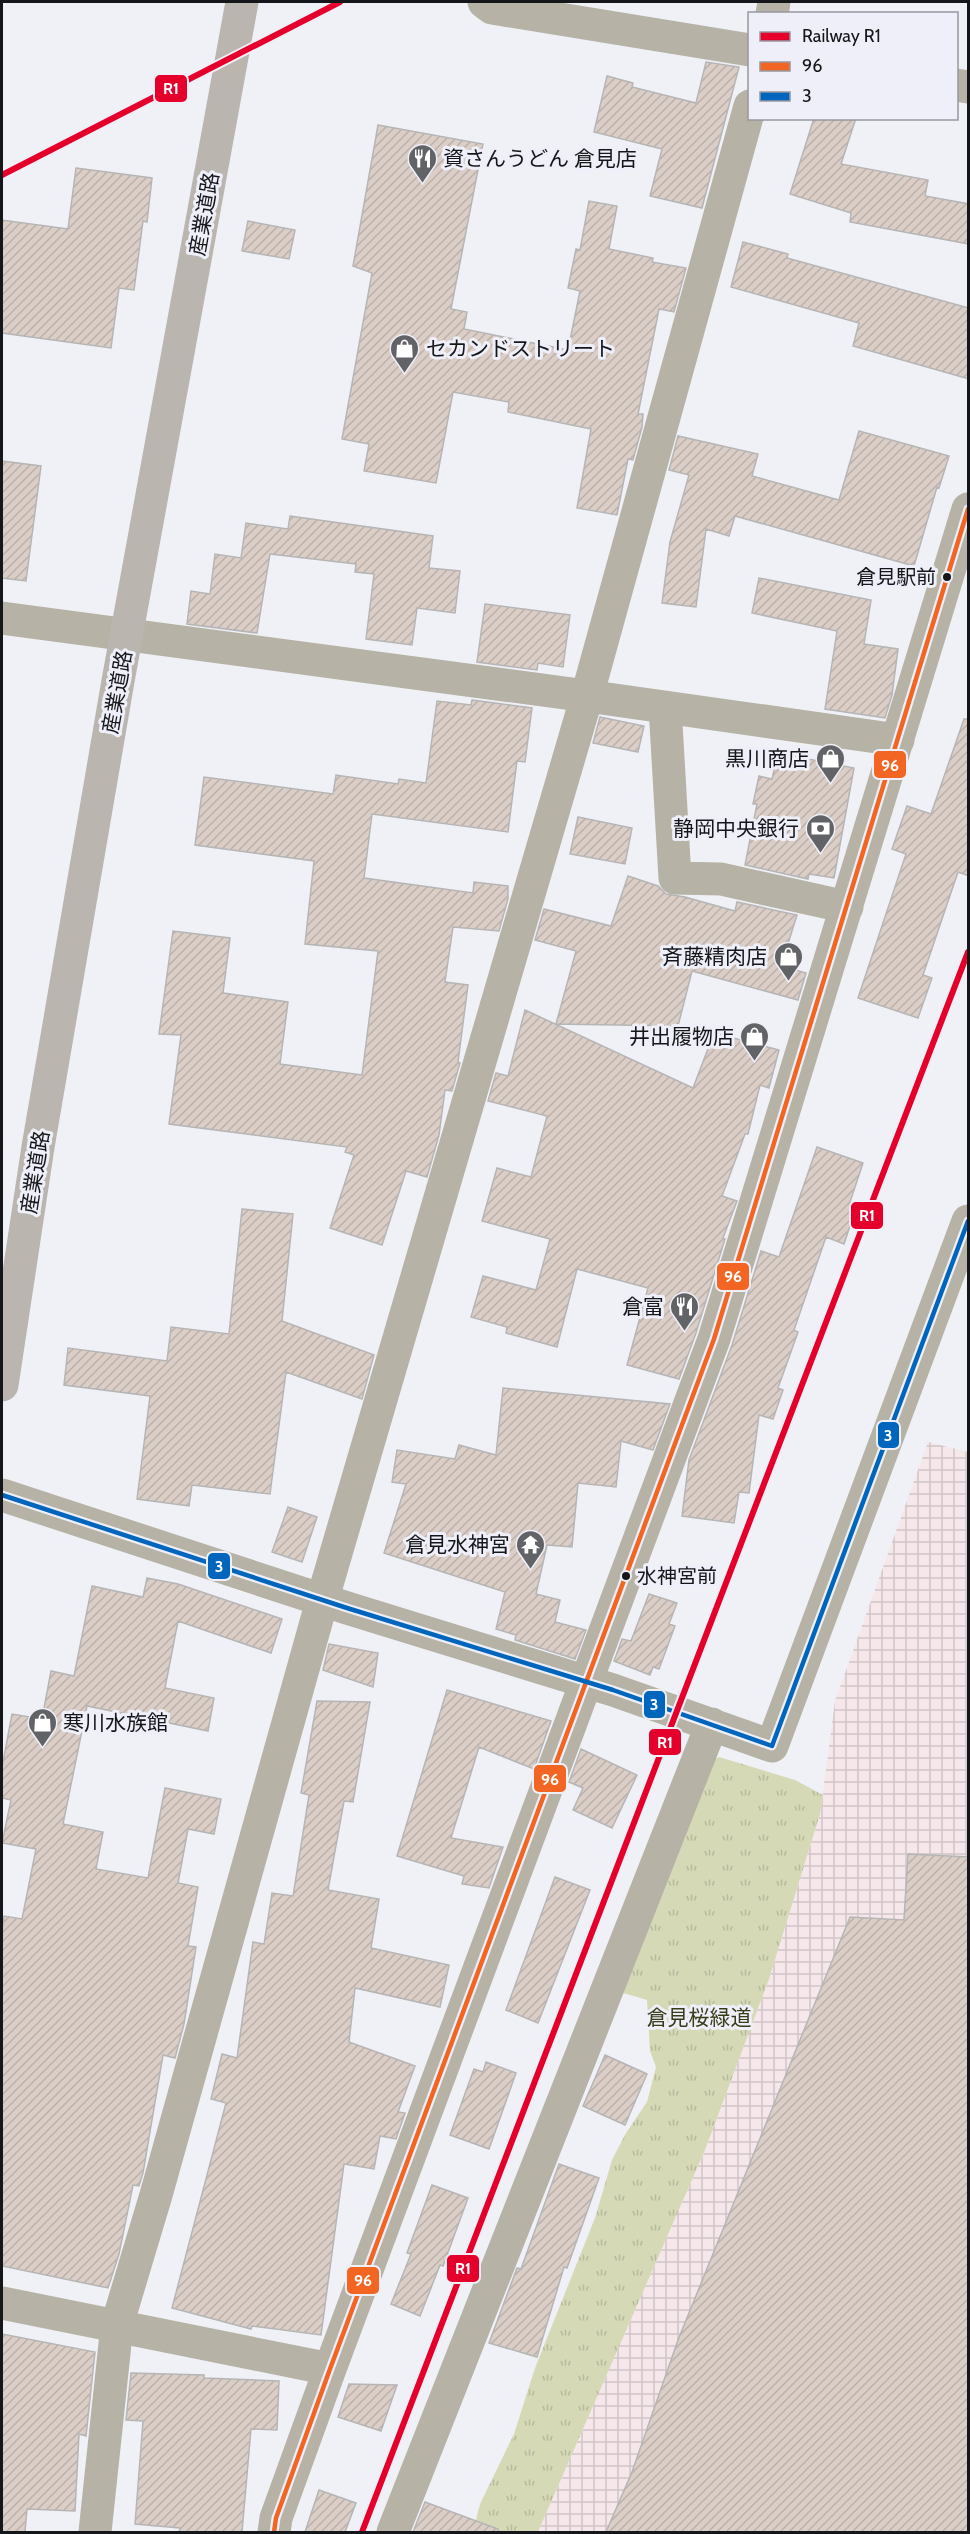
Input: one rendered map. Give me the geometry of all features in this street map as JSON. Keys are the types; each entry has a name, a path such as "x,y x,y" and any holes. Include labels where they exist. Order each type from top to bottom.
{"main road":[{"name":"産業道路","path":"2,1385 40,1136 126,637 242,2"}],"street":[{"path":"484,2 492,8 748,50"},
{"path":"95,2532 117,2325 156,2195 322,1601 587,696 748,113"},
{"path":"274,2532 276,2518 330,2369 714,1339 969,509"},
{"path":"2,618 126,637 587,696 898,740"},
{"path":"665,707 675,878 721,879 847,907"},
{"path":"2,1495 322,1601 586,1682 772,1746 969,1221"},
{"path":"393,2532 712,1724"},
{"path":"2,2303 330,2369"}],"shaded area":[{"path":"928,1442 968,1452 968,2532 538,2532 705,2150 769,1979 820,1814 835,1701"}],"green space":[{"name":"倉見桜緑道","path":"719,1757 795,1780 823,1795 820,1814 769,1979 705,2150 538,2532 473,2532 480,2504 514,2434 535,2368 595,2218 612,2160 626,2133 647,2102 656,2067 650,2051 647,2000 620,1992 706,1764"}],"building":[{"path":"706,62 739,67 702,208 650,196 662,149 594,132 607,76 633,83 632,87 696,103"},
{"path":"813,120 855,120 841,164 928,180 925,196 969,204 969,244 850,222 851,213 790,194"},
{"path":"378,125 483,144 451,309 467,312 464,329 568,350 580,291 568,288 576,249 580,250 589,201 617,206 609,249 653,258 652,262 686,268 674,312 659,309 638,414 643,414 642,427 633,460 628,459 617,515 577,508 591,429 508,412 509,402 453,392 436,483 364,471 369,444 342,439 372,273 353,266"},
{"path":"76,168 152,178 147,222 143,221 134,290 119,288 111,348 2,333 2,220 68,229"},
{"path":"248,221 295,230 289,259 242,251"},
{"path":"743,242 788,254 787,258 969,308 969,379 853,346 859,323 731,287"},
{"path":"859,431 949,456 939,488 937,487 914,566 735,516 729,536 706,529 696,607 662,603 670,542 689,475 669,470 678,436 758,454 752,476 839,500"},
{"path":"2,461 41,466 26,581 2,578"},
{"path":"290,516 433,536 429,568 460,571 455,613 417,608 412,645 366,639 374,574 355,572 356,564 270,554 257,633 187,624 191,591 210,594 215,554 241,558 246,523 288,529"},
{"path":"759,578 871,600 864,644 898,649 892,695 885,718 825,709 837,631 752,613"},
{"path":"485,604 570,615 563,667 538,663 537,670 477,662"},
{"path":"472,700 532,708 525,762 517,761 508,832 372,814 364,878 473,893 474,882 508,886 508,899 499,931 453,927 445,982 468,985 458,1062 460,1063 452,1091 445,1090 439,1135 427,1177 406,1171 382,1245 330,1228 354,1155 345,1152 347,1147 169,1124 181,1035 159,1034 173,931 230,938 223,993 288,1002 280,1064 362,1075 378,951 305,944 314,861 195,845 204,777 333,794 336,775 398,784 399,779 426,783 437,701 471,705"},
{"path":"600,717 644,726 638,752 593,743"},
{"path":"964,719 969,719 969,876 958,872 923,975 932,978 918,1018 858,998 906,854 892,849 907,806 931,814"},
{"path":"778,753 854,768 834,878 809,874 808,879 745,865 757,804 753,804 759,776 772,779"},
{"path":"578,817 632,828 625,864 570,854"},
{"path":"628,876 658,886 666,894 735,911 737,902 797,915 781,966 806,973 798,1000 692,971 678,1026 556,1024 576,951 535,940 544,909 611,926"},
{"path":"525,1010 693,1088 714,1033 779,1050 769,1088 760,1085 748,1134 745,1134 722,1196 737,1201 723,1238 725,1239 696,1333 679,1379 627,1365 648,1288 577,1269 557,1347 506,1333 507,1327 471,1317 483,1276 536,1290 550,1239 482,1221 497,1168 531,1177 547,1116 488,1101 496,1073 508,1076"},
{"path":"817,1147 863,1163 850,1202 857,1205 844,1244 826,1237 794,1330 798,1332 778,1388 783,1390 773,1419 759,1415 749,1493 739,1492 734,1523 682,1516 689,1460 732,1345 761,1251 779,1257"},
{"path":"242,1209 293,1214 282,1321 374,1355 362,1399 286,1372 270,1494 192,1485 189,1506 137,1499 150,1396 64,1385 68,1348 167,1361 171,1327 229,1334"},
{"path":"503,1388 670,1404 653,1450 621,1441 616,1487 578,1483 572,1547 547,1545 536,1594 560,1600 555,1622 586,1630 575,1659 515,1640 516,1635 496,1629 505,1592 384,1553 406,1484 392,1482 397,1450 455,1459 459,1445 496,1455"},
{"path":"288,1507 317,1517 302,1562 272,1552"},
{"path":"147,1578 178,1584 282,1619 271,1653 178,1621 165,1688 214,1698 208,1731 87,1706 63,1824 103,1832 96,1869 148,1878 165,1788 221,1799 214,1834 188,1829 178,1883 198,1887 188,1946 196,1947 184,2024 175,2058 163,2055 143,2173 139,2186 133,2185 119,2254 108,2288 2,2266 2,1933 4,1916 22,1919 36,1849 2,1843 11,1800 2,1798 2,1767 12,1714 42,1719 51,1671 74,1676 92,1586 143,1597"},
{"path":"649,1594 677,1603 669,1624 675,1626 659,1669 653,1667 650,1675 614,1661 622,1639 631,1641"},
{"path":"329,1644 378,1653 373,1687 323,1670"},
{"path":"447,1690 551,1721 534,1769 479,1747 451,1838 503,1847 489,1888 462,1884 464,1876 397,1856"},
{"path":"317,1701 370,1702 353,1802 344,1801 328,1890 379,1899 371,1948 449,1965 440,2007 355,1988 349,2042 415,2066 398,2112 405,2113 396,2139 380,2136 374,2169 344,2164 321,2335 252,2326 251,2329 172,2308 226,2103 211,2099 222,2054 237,2058 253,1942 264,1944 272,1893 293,1896 309,1795 301,1793"},
{"path":"581,1749 637,1775 612,1828 573,1810 583,1788 569,1782"},
{"path":"908,1854 969,1857 969,2532 606,2532 632,2472 678,2340 850,1917 904,1920"},
{"path":"555,1877 590,1890 538,2023 506,2010"},
{"path":"605,2055 647,2074 625,2125 583,2106"},
{"path":"486,2062 516,2073 489,2149 450,2135 474,2069 483,2072"},
{"path":"559,2164 599,2178 567,2268 564,2267 537,2357 489,2343 517,2268 521,2269"},
{"path":"432,2185 468,2198 443,2266 440,2265 420,2316 391,2304 411,2254 407,2253"},
{"path":"2,2334 95,2352 86,2436 79,2434 75,2511 27,2509 25,2532 2,2532"},
{"path":"131,2373 204,2375 204,2378 279,2381 277,2430 251,2429 242,2532 179,2532 180,2528 135,2524 143,2421 126,2420"},
{"path":"349,2384 397,2385 381,2431 338,2417"},
{"path":"319,2490 356,2503 345,2532 305,2532"},
{"path":"425,2502 498,2529 498,2532 413,2532"}],"rail line":[{"name":"R1","path":"2,175 340,2"},
{"name":"R1","path":"362,2532 968,952"}],"transit line":[{"name":"96","path":"274,2532 276,2518 330,2369 714,1339 968,509"},
{"name":"3","path":"2,1495 347,1608 613,1690 772,1746 968,1221"}],"place":[{"name":"資さんうどん 倉見店","path":"422,184"},
{"name":"セカンドストリート","path":"405,374"},
{"name":"倉見駅前","path":"947,577"},
{"name":"黒川商店","path":"830,784"},
{"name":"静岡中央銀行","path":"820,854"},
{"name":"斉藤精肉店","path":"788,982"},
{"name":"井出履物店","path":"755,1062"},
{"name":"倉富","path":"685,1332"},
{"name":"倉見水神宮","path":"531,1570"},
{"name":"水神宮前","path":"626,1576"},
{"name":"寒川水族館","path":"42,1748"}]}
